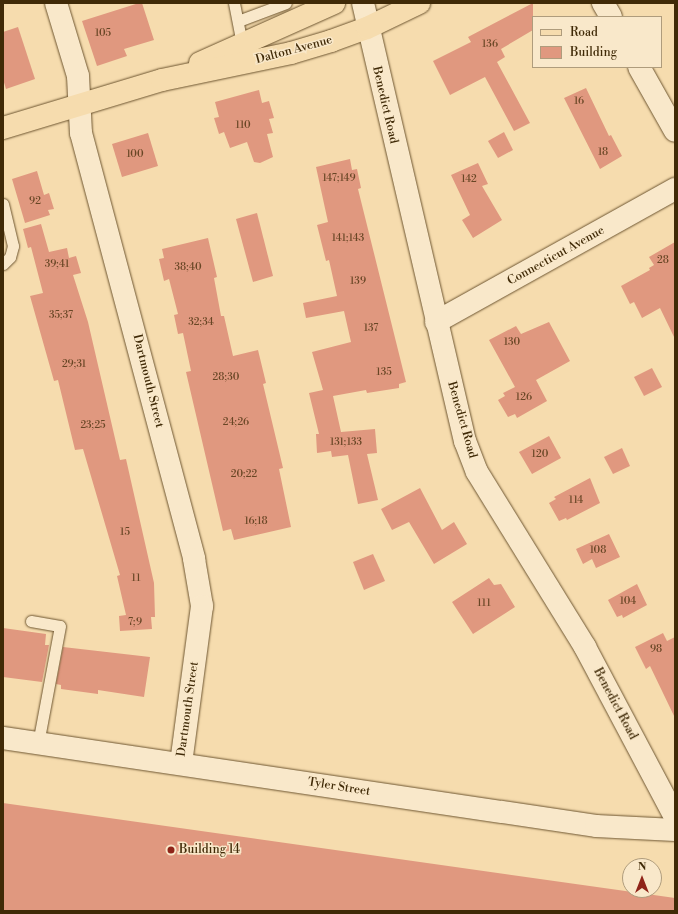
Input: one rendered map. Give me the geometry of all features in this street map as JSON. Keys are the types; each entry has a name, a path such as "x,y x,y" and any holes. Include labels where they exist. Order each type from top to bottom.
{"main road":[{"name":"Dalton Avenue","path":"162,80 242,44 306,9 334,3"},
{"name":"Dalton Avenue","path":"3,128 162,80 291,53 367,28 419,3"}],"street":[{"name":"Dartmouth Street","path":"56,3 78,76 78,105 81,133 194,559 202,606 181,763"},
{"name":"Benedict Road","path":"363,3 367,28 465,441 477,472 585,647 675,817"},
{"path":"603,3 610,16"},
{"path":"640,68 675,131"},
{"name":"Connecticut Avenue","path":"436,322 675,189"},
{"name":"Tyler Street","path":"3,738 181,763 596,826 675,830"}],"lane":[{"path":"234,3 242,44"},
{"path":"238,22 286,3"},
{"path":"3,204 13,246 10,257 3,264"},
{"path":"31,621 60,626 38,743"}],"building":[{"path":"142,3 154,40 124,49 127,56 97,66 82,21"},
{"path":"533,3 532,31 501,49 505,57 497,62 530,123 514,131 485,77 450,95 433,61 471,42 468,37"},
{"path":"18,27 35,79 6,89 3,79 3,32"},
{"path":"586,88 609,136 611,135 622,156 600,169 564,98"},
{"path":"259,90 262,103 269,101 274,118 269,119 273,133 267,134 273,157 260,163 254,162 247,142 230,148 224,132 219,134 214,118 219,117 215,102"},
{"path":"504,132 513,150 498,158 488,141"},
{"path":"148,133 158,166 122,177 112,144"},
{"path":"350,159 352,170 357,169 361,188 358,189 406,382 399,384 399,388 367,393 366,390 333,396 341,432 375,429 377,453 367,454 378,500 358,504 348,455 332,457 331,451 317,453 316,434 319,434 309,393 323,390 312,352 351,342 344,311 306,318 303,303 337,296 329,260 326,261 317,225 328,222 316,167"},
{"path":"478,163 488,184 482,186 502,220 473,238 462,220 470,215 451,175"},
{"path":"37,171 44,195 49,193 54,209 48,210 50,215 25,223 12,179"},
{"path":"257,213 273,276 253,282 236,219"},
{"path":"41,224 49,252 67,248 69,258 76,256 81,273 73,275 88,322 120,460 126,459 154,583 155,617 151,617 152,629 120,631 119,616 126,615 117,576 120,575 83,449 75,450 58,380 54,381 30,296 43,293 31,247 28,248 23,229"},
{"path":"208,238 217,277 214,278 221,316 224,316 233,356 258,350 266,383 263,384 283,468 279,469 291,527 234,540 231,529 223,531 186,372 191,371 183,333 178,334 174,315 178,314 169,279 164,281 159,259 164,258 162,249"},
{"path":"675,242 675,339 660,308 642,318 634,302 630,304 621,286 650,270 649,268 654,265 649,257"},
{"path":"549,322 570,361 536,380 547,401 517,418 515,414 508,417 498,400 505,396 503,393 515,387 489,340 516,326 521,334"},
{"path":"652,368 662,387 644,396 634,377"},
{"path":"549,436 561,458 532,474 519,452"},
{"path":"622,448 630,466 613,474 604,457"},
{"path":"590,478 600,503 567,520 566,518 559,521 549,503 556,499 554,497"},
{"path":"420,488 442,530 454,522 467,544 434,564 409,522 392,530 381,509"},
{"path":"609,534 620,557 596,568 592,559 583,564 576,549"},
{"path":"373,554 385,581 364,590 353,562"},
{"path":"489,578 494,585 501,584 515,607 473,634 452,602"},
{"path":"637,584 647,605 623,618 622,615 617,617 608,600"},
{"path":"3,628 46,634 45,645 49,645 42,682 3,677"},
{"path":"663,633 667,641 675,637 675,718 650,666 646,669 635,647"},
{"path":"63,647 150,657 144,697 98,690 98,694 61,689 61,685 56,684"},
{"name":"Building 14","path":"3,803 622,891 622,898 662,898 662,896 675,898 675,911 3,911"}],"place":[{"name":"Building 14","path":"171,850"}]}
